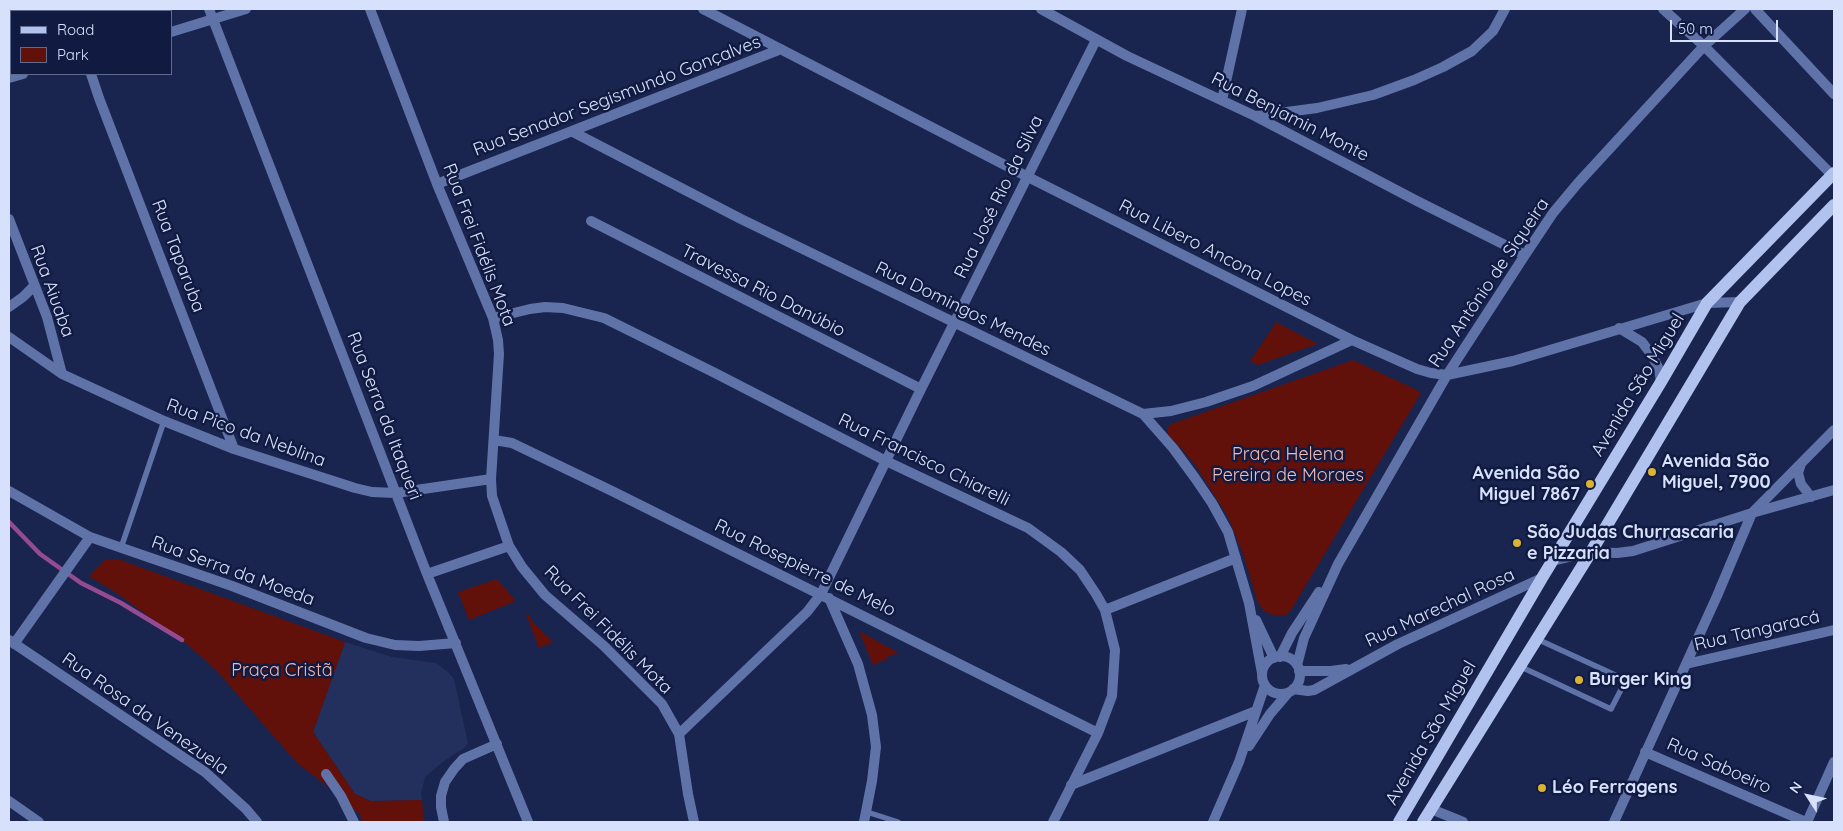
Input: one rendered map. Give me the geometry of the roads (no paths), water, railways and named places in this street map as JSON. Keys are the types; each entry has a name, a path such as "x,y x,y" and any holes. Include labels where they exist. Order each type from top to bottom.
{"main road":[{"name":"Avenida São Miguel","path":"1399,822 1706,303 1833,174"},
{"path":"1423,822 1591,552 1740,302 1834,206"}],"street":[{"name":"Rua Serra da Itaqueri","path":"209,9 427,574 528,822"},
{"path":"172,32 246,9"},
{"name":"Rua Frei Fidélis Mota","path":"370,9 437,184 493,318 499,354 491,479 492,496 509,546 545,595 604,646 662,704 679,734 694,822"},
{"name":"Rua Libero Ancona Lopes","path":"703,9 1028,177 1352,340 1431,374 1447,375 1513,361 1706,303 1740,302"},
{"name":"Rua Benjamin Monte","path":"1041,9 1096,40 1255,116 1525,255"},
{"path":"1222,100 1242,9"},
{"path":"1255,116 1317,108 1372,95 1414,80 1472,51 1494,31 1505,9"},
{"path":"1663,9 1704,46 1833,174"},
{"name":"Rua Antônio de Siqueira","path":"1277,657 1338,564 1447,375 1553,213 1578,183 1704,46 1745,9"},
{"path":"1755,9 1834,94"},
{"name":"Rua José Rio da Silva","path":"679,734 825,596 886,461 1096,40"},
{"name":"Rua Senador Segismundo Gonçalves","path":"437,184 781,49"},
{"name":"Rua Taparuba","path":"92,75 99,98 234,450"},
{"name":"Rua Domingos Mendes","path":"573,132 733,215 1142,414 1173,448 1212,504 1228,532 1249,603 1262,673"},
{"name":"Rua Aiuaba","path":"9,219 47,316 62,374"},
{"name":"Travessa Rio Danúbio","path":"591,221 921,390"},
{"path":"9,307 34,286"},
{"name":"Rua Francisco Chiarelli","path":"493,318 545,307 564,308 604,318 715,372 886,461 1028,528 1046,539 1080,570 1096,594 1105,610 1115,650 1112,696 1098,734 1053,822"},
{"path":"1619,328 1642,342 1659,369 1661,382"},
{"name":"Rua Pico da Neblina","path":"9,337 62,374 164,421 234,450 355,488 372,492 396,493 491,479"},
{"path":"1142,414 1172,411 1253,386 1352,340"},
{"path":"1614,822 1752,513 1834,430"},
{"name":"Rua Rosepierre de Melo","path":"494,440 512,444 825,596 1098,734"},
{"path":"1801,463 1798,473 1801,484 1810,497"},
{"path":"1552,561 1591,552 1617,553 1633,551 1752,513 1834,490"},
{"name":"Rua Serra da Moeda","path":"9,491 90,537 232,586 366,638 395,645 456,644"},
{"path":"12,642 22,635 90,537"},
{"path":"427,574 509,546"},
{"path":"1105,610 1236,558"},
{"name":"Rua Antônio de Siqueira","path":"1298,668 1304,638 1338,564"},
{"name":"Rua Marechal Rosa","path":"1291,691 1314,690 1398,644 1542,578"},
{"path":"825,596 858,664 872,716 876,747 865,817"},
{"name":"Rua Domingos Mendes","path":"1249,603 1277,657"},
{"name":"Rua Tangaracá","path":"1686,664 1834,630"},
{"name":"Rua Rosa da Venezuela","path":"12,642 205,772 226,790 257,822"},
{"path":"1213,822 1239,762 1265,686 1262,673 1268,661 1277,657 1287,657 1298,668 1300,678 1270,714 1239,762"},
{"name":"Rua Marechal Rosa","path":"1298,668 1331,671 1352,668"},
{"path":"1265,686 1275,693 1291,691"},
{"path":"1071,785 1256,711"},
{"path":"444,822 441,796 445,782 463,759 497,744"},
{"name":"Rua Saboeiro","path":"1646,752 1807,822"},
{"path":"1807,822 1834,762"},
{"path":"326,774 341,796 354,822"},
{"path":"9,801 39,822"},
{"path":"1431,809 1462,822"}],"lane":[{"path":"121,548 164,421"},
{"path":"1519,666 1611,709 1626,680 1537,639"},
{"path":"865,817 898,822"}],"waterway":[{"path":"9,522 40,554 81,583 121,603 182,640"}],"place":[{"name":"Avenida São Miguel, 7900","path":"1652,472"},
{"name":"Avenida São Miguel 7867","path":"1590,484"},
{"name":"São Judas Churrascaria e Pizzaria","path":"1517,543"},
{"name":"Burger King","path":"1579,680"},
{"name":"Léo Ferragens","path":"1542,788"}],"park label":[{"name":"Praça Helena Pereira de Moraes","path":"1288,465"},
{"name":"Praça Cristã","path":"282,671"}]}
